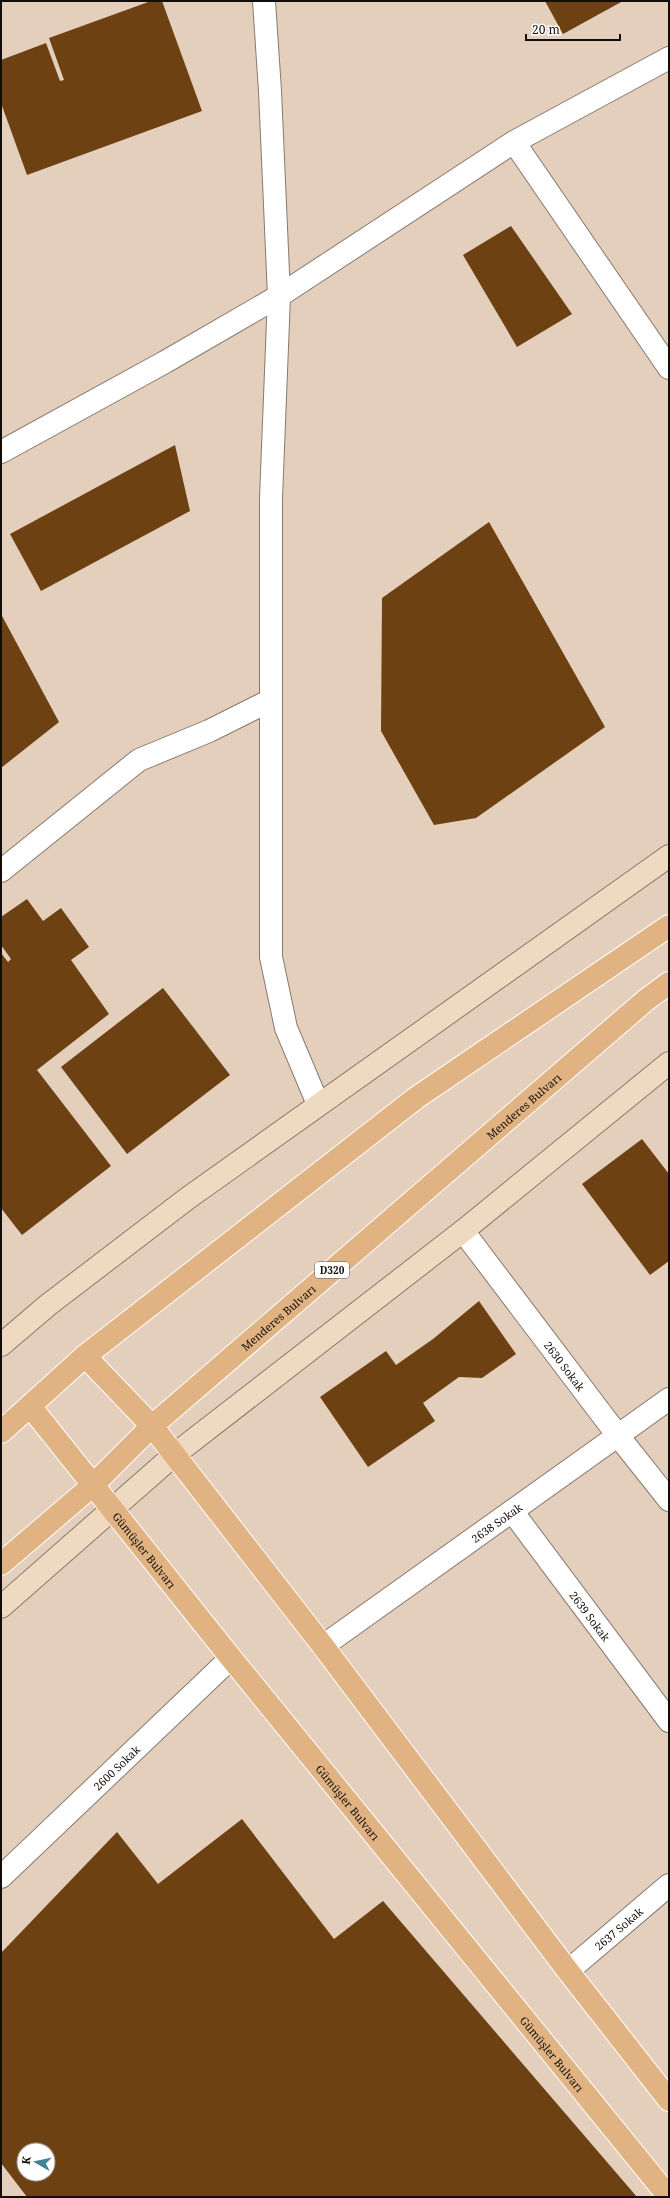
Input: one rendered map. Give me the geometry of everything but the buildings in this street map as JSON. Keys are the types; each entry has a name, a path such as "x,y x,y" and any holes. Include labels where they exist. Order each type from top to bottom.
{"main road":[{"path":"1,1345 48,1305 182,1202 669,856"},
{"path":"1,1432 85,1356 416,1098 669,926"},
{"name":"Menderes Bulvarı","path":"1,1564 92,1486 152,1426 640,1005 669,983"},
{"path":"1,1607 174,1455 462,1231 669,1063"},
{"path":"85,1356 152,1426 323,1646 568,1971 669,2100"},
{"name":"Gümüşler Bulvarı","path":"30,1406 112,1511 669,2197"}],"street":[{"path":"264,1 270,91 279,296 271,498 271,957 286,1028 318,1104"},
{"path":"1,452 165,362 279,296 514,142 669,58"},
{"path":"514,142 669,368"},
{"path":"1,871 139,760 209,730 271,700"},
{"name":"2630 Sokak","path":"462,1231 618,1437 669,1500"},
{"name":"2638 Sokak","path":"323,1646 618,1437 669,1399"},
{"name":"2639 Sokak","path":"512,1512 669,1721"},
{"name":"2600 Sokak","path":"1,1877 231,1658"},
{"name":"2637 Sokak","path":"568,1971 669,1886"}],"shaded area":[{"path":"1,1 669,1 669,2197 1,2197"}]}
